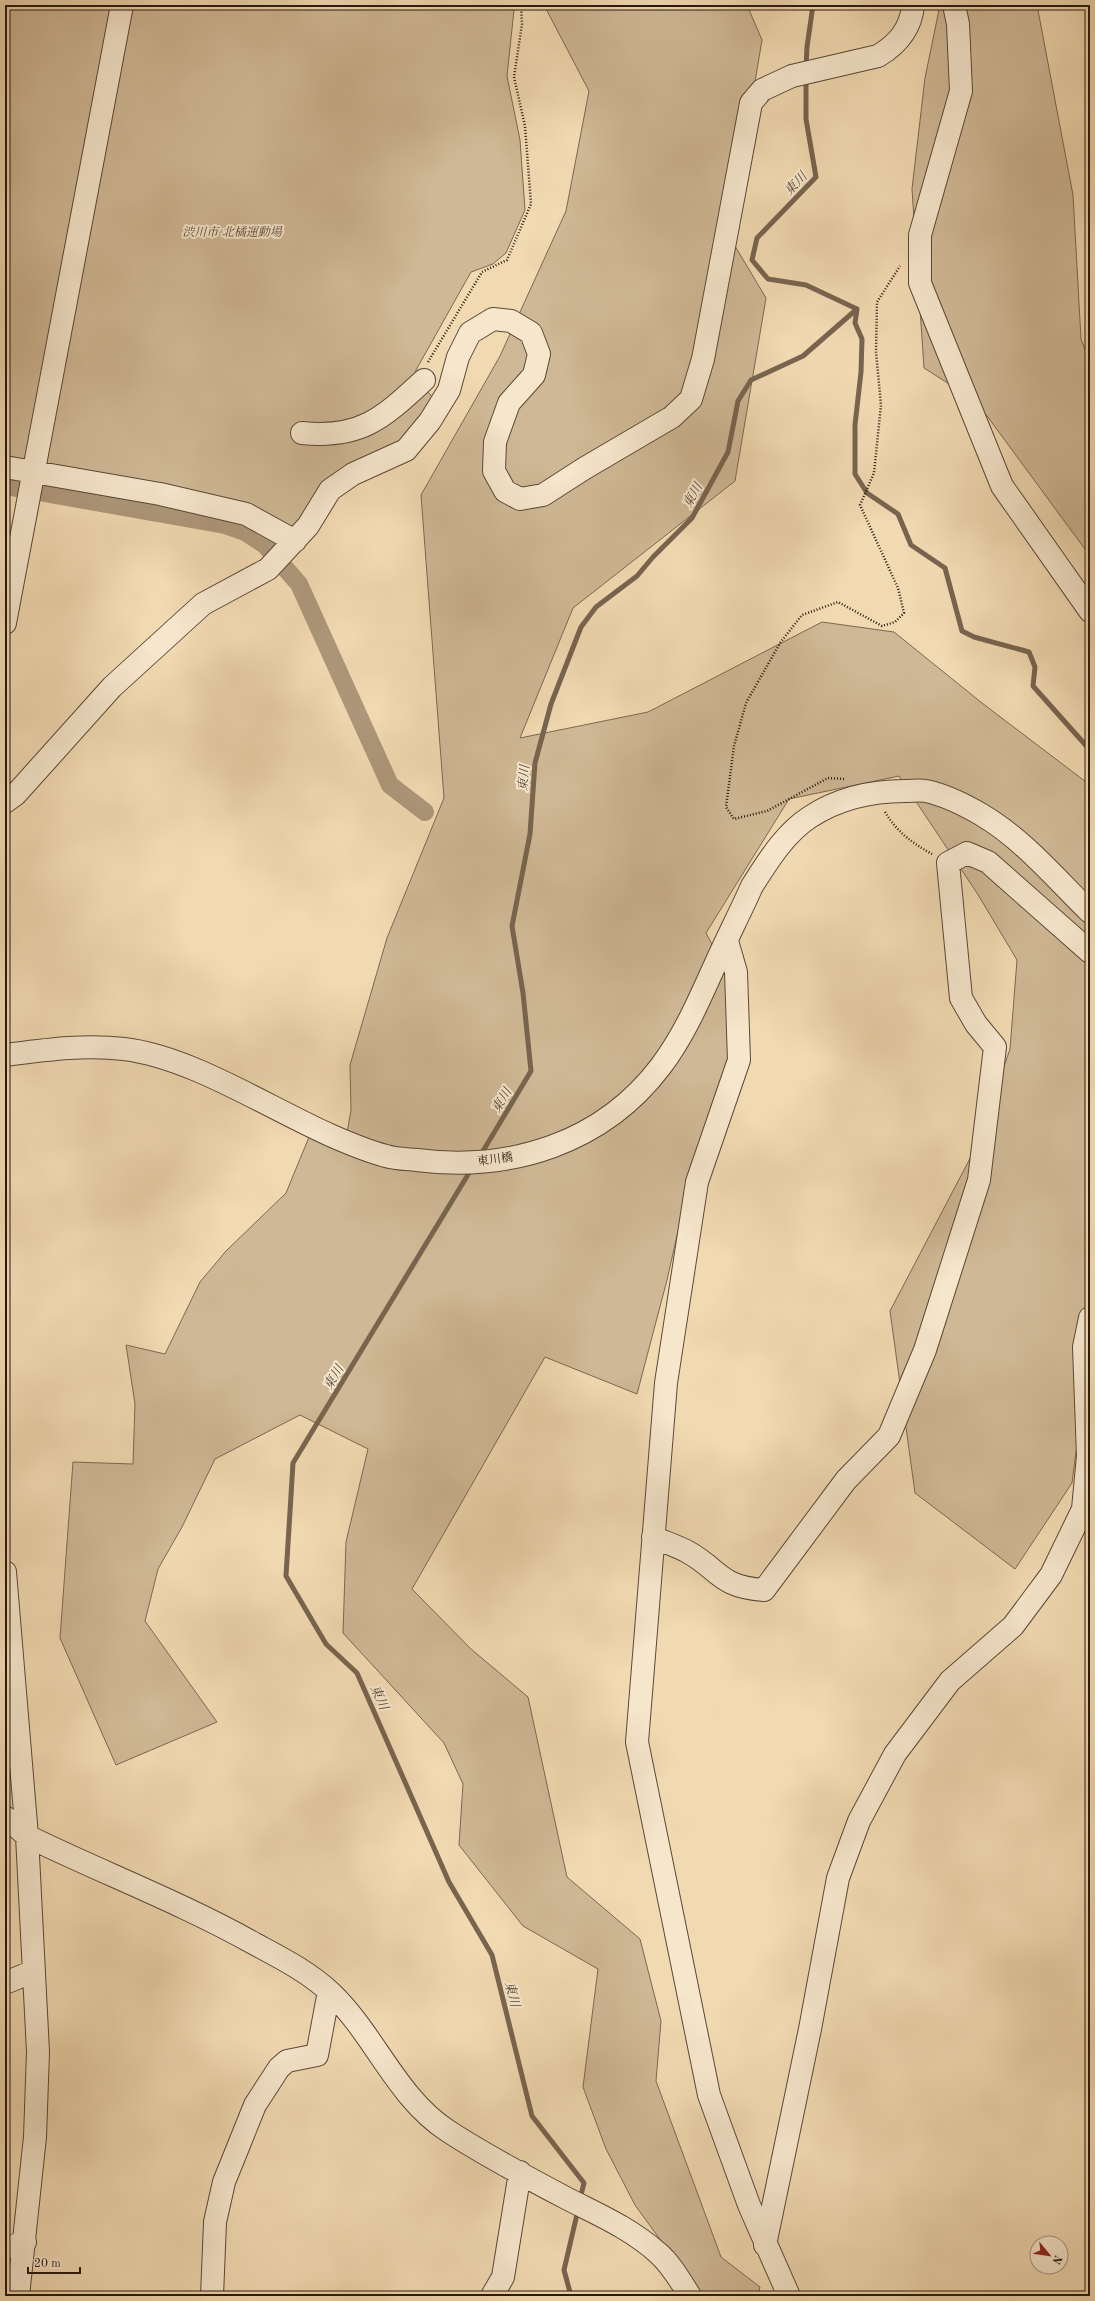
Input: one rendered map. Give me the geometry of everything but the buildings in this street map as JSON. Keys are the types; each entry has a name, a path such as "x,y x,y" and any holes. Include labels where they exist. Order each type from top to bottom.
{"street":[{"path":"5,623 122,5"},
{"path":"5,802 16,794 112,687 203,604 268,569 292,545 308,526 330,490 353,474 406,450 430,421 449,390 458,357 470,333 494,319 511,322 531,333 539,354 534,375 509,403 495,442 494,471 505,491 520,499 543,495 584,468 672,417 691,399 703,359 751,103 762,90 792,76 878,56 891,49 906,33 913,5"},
{"path":"954,5 958,24 961,91 920,235 920,284 1002,486 1090,611"},
{"path":"302,433 350,432 387,414 424,380"},
{"path":"5,467 33,475 160,494 246,514 292,545"},
{"name":"東川橋","path":"5,1055 55,1048 79,1047 125,1049 146,1053 176,1062 239,1090 330,1135 387,1157 441,1163 479,1162 538,1153 570,1140 596,1125 620,1108 642,1088 660,1067 681,1037 752,886 787,838 809,817 838,802 858,795 925,791 956,801 982,815 1016,839 1090,912"},
{"path":"653,1538 688,1552 726,1582 747,1589 764,1590 846,1480 889,1436 925,1350 979,1180 995,1047 976,1024 961,998 948,863 967,853 988,862 1018,886 1090,952"},
{"path":"727,941 736,972 739,1060 697,1182 666,1383 637,1742 709,2095 765,2244 789,2296"},
{"path":"765,2244 810,2029 838,1878 859,1821 895,1754 950,1681 1014,1626 1051,1575 1083,1509 1088,1456 1084,1346 1090,1318"},
{"path":"5,1572 27,1836 38,2060 35,2137 25,2242 18,2296"},
{"path":"5,1817 27,1836 213,1920 302,1969 329,1991 357,2021 400,2086 424,2113 448,2130 566,2198 610,2218 659,2254 690,2296"},
{"path":"5,1983 34,1971"},
{"path":"212,2296 215,2222 224,2182 255,2105 279,2068 287,2061 317,2056 329,1991"},
{"path":"492,2296 503,2277 520,2172"},
{"path":"5,2248 25,2242"}],"path":[{"path":"424,380 423,370 482,272 507,260 531,204 525,126 514,77 522,24 521,5"},
{"path":"846,779 828,778 767,811 734,819 726,807 734,746 746,704 780,643 802,614 838,602 882,626 895,622 904,612 898,588 860,506 874,473 881,405 876,352 876,302 902,262"},
{"path":"874,793 894,827 913,843 948,863"}],"green space":[{"name":"渋川市 北橘運動場","path":"5,5 486,5 514,10 507,76 520,140 525,210 506,253 493,264 471,272 416,370 414,379 435,399 415,431 289,533 5,461"},
{"path":"544,5 747,5 762,40 729,236 766,298 735,481 573,608 520,738 648,712 822,622 894,632 982,703 1090,785 1090,1344 1072,1483 1015,1569 915,1493 890,1311 976,1147 1010,1049 1017,960 977,893 899,776 789,799 706,933 734,986 735,1059 690,1178 667,1280 637,1394 545,1357 412,1589 471,1649 528,1697 567,1877 640,1939 661,2021 656,2081 721,2257 760,2287 758,2296 701,2296 635,2205 606,2149 583,2087 598,1969 523,1926 459,1845 463,1784 444,1743 343,1633 346,1542 368,1449 300,1415 215,1459 182,1527 158,1569 145,1621 217,1722 116,1765 60,1638 73,1462 133,1464 135,1404 126,1345 165,1354 200,1282 226,1251 286,1193 309,1137 385,1168 388,1158 347,1133 351,1110 350,1065 387,938 444,798 421,495 500,356 566,211 589,91"},
{"path":"940,5 1037,5 1073,195 1081,339 1090,362 1090,556 976,401 924,368 912,189 925,78"}],"waterway":[{"name":"東川","path":"806,67 807,47 813,5"},
{"name":"東川","path":"806,77 806,119 816,177 757,238 752,260 768,279 806,285 857,309"},
{"path":"857,309 855,323 862,339 861,372 855,425 855,474 867,493 898,514 911,545 945,568 962,631 974,637 1029,652 1035,667 1033,686 1090,750"},
{"name":"東川","path":"480,1156 531,1071 523,993 512,926 530,834 535,763 551,704 581,627 596,607 637,576 653,557 692,518 728,452 738,401 751,380 803,356 857,309"},
{"path":"5,486 225,525 245,532 265,545 299,584 390,785 425,812"},
{"name":"東川","path":"472,1168 293,1463 286,1576 326,1644 357,1673 449,1882 492,1955 532,2116 584,2183 580,2199"},
{"name":"東川","path":"571,2296 564,2270 578,2210"}]}
